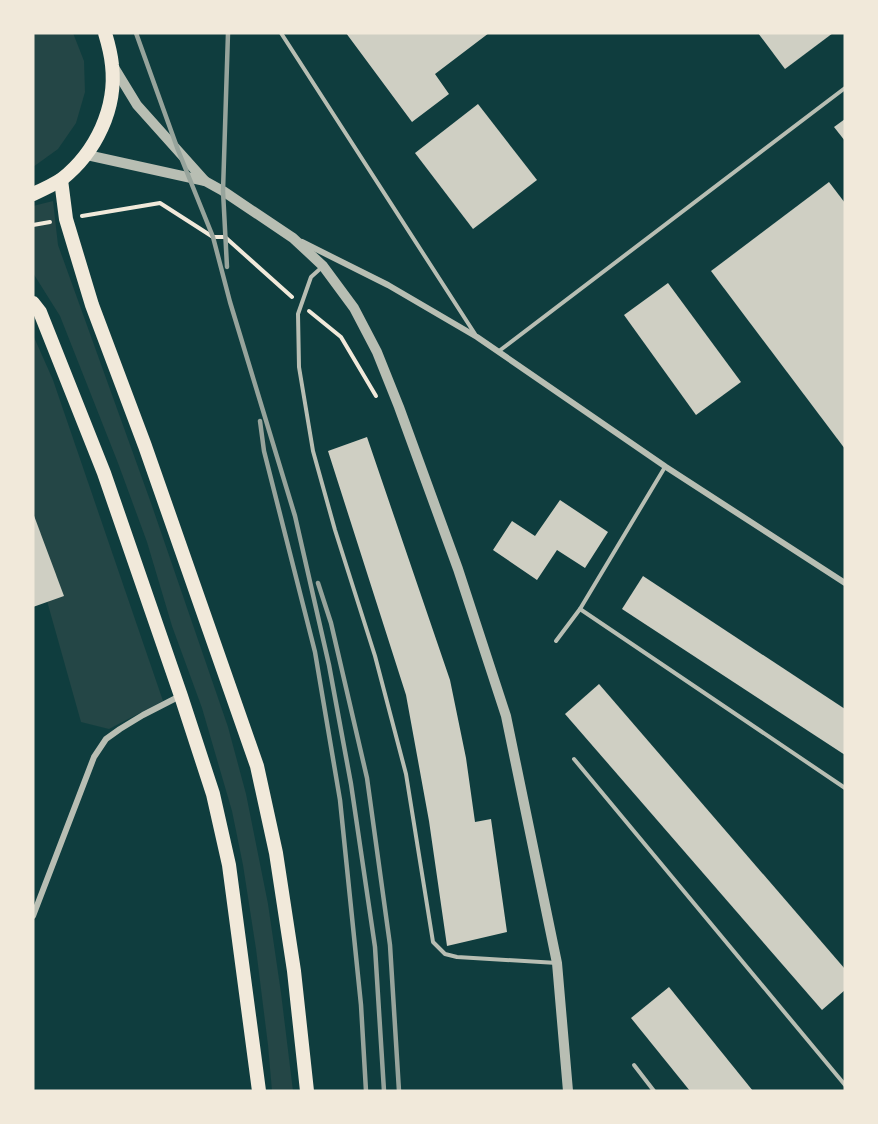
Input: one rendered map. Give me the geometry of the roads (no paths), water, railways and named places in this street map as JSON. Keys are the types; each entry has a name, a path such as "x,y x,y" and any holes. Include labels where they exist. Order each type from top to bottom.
{"main road":[{"path":"33,194 61,180 87,155 103,127 112,97 112,64 105,33"},
{"path":"61,180 66,219 92,305 145,446 257,766 276,853 294,971 307,1091"},
{"path":"33,303 40,312 104,473 213,794 230,865 259,1091"}],"street":[{"path":"112,64 137,105 205,181"},
{"path":"87,155 205,181 223,191 293,238 388,285 477,337 666,467 845,583"},
{"path":"293,238 323,266 354,308 377,352 458,569 506,716 557,963 568,1091"},
{"path":"33,916 94,757 105,739 143,715 181,696"}],"lane":[{"path":"281,33 477,337"},
{"path":"498,352 845,88"},
{"path":"323,266 311,277 298,314 299,367 314,451 335,530 375,656 406,774 433,942 450,956 557,963"},
{"path":"555,640 580,609 666,467"},
{"path":"580,609 845,788"},
{"path":"574,759 845,1085"},
{"path":"634,1065 654,1091"}],"railway":[{"path":"136,33 178,150 213,237 230,302 295,516 329,665 351,784 375,947 384,1091"},
{"path":"227,267 223,191 228,33"},
{"path":"260,421 264,451 315,652 340,800 361,1005 366,1091"},
{"path":"318,583 331,623 367,778 390,945 399,1091"}]}
